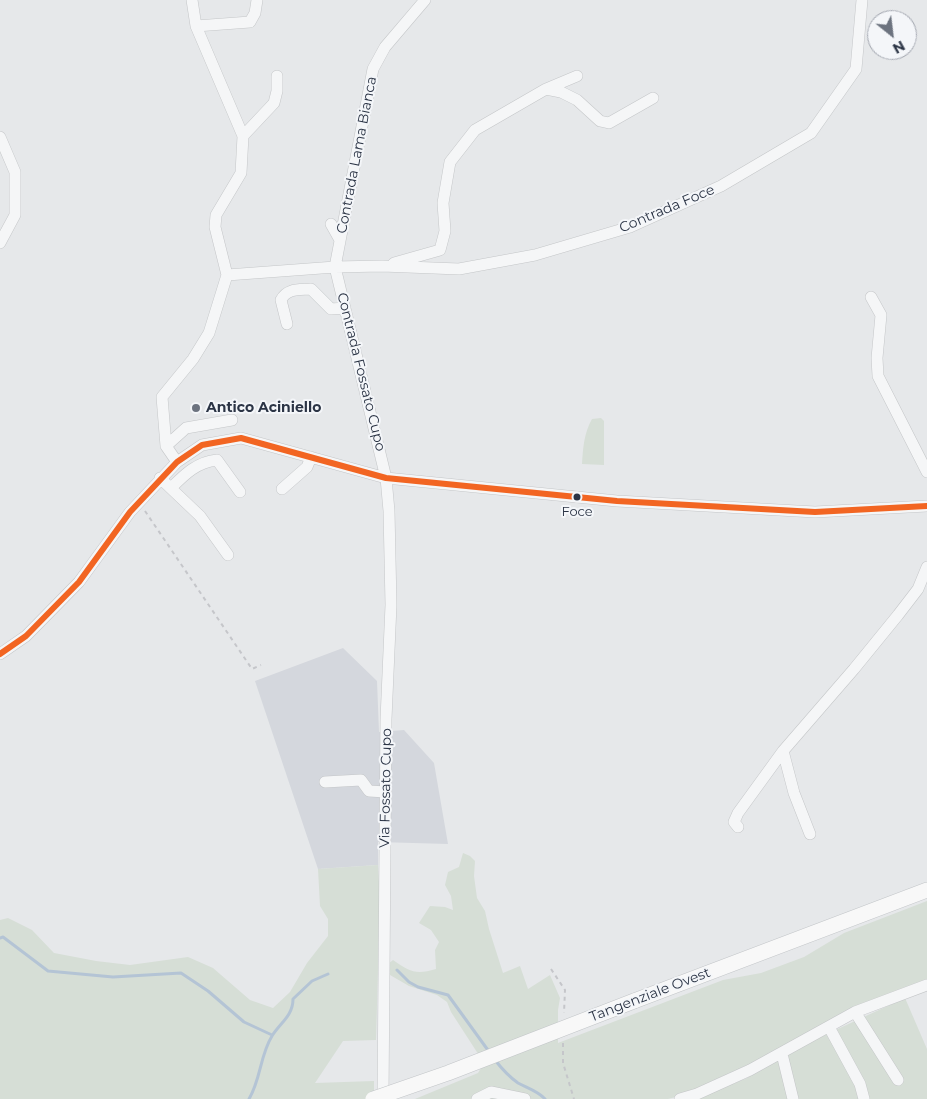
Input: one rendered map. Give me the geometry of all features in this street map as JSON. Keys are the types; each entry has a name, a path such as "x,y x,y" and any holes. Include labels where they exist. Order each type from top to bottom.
{"main road":[{"name":"Tangenziale Ovest","path":"373,1099 448,1073 927,890"}],"street":[{"path":"177,462 166,446 162,397 193,359 209,332 227,276 215,227 216,215 241,173 243,136 196,26 192,0"},
{"path":"196,26 250,22 255,13 257,0"},
{"name":"Contrada Lama Bianca","path":"335,267 373,69 385,47 425,0"},
{"name":"Contrada Foce","path":"227,276 335,267 382,266 459,269 536,254 630,227 721,186 810,133 856,69 862,0"},
{"path":"243,136 274,103 277,91 277,76"},
{"path":"382,266 440,250 446,231 442,203 450,162 474,130 546,90 577,76"},
{"path":"546,90 561,92 578,100 600,122 609,123 653,98"},
{"path":"0,138 15,172 15,214 0,242"},
{"path":"331,224 340,240"},
{"name":"Contrada Fossato Cupo","path":"335,267 386,478"},
{"path":"287,324 281,300 284,294 290,290 311,289 331,309 345,308"},
{"path":"871,297 881,315 877,358 878,376 927,472"},
{"path":"166,446 186,428 232,420"},
{"name":"Contrada Fossato Cupo","path":"0,654 26,636 79,582 139,502 177,462 202,445 241,438 386,478 618,501 805,511 927,506"},
{"path":"282,489 307,467 311,457"},
{"path":"171,488 185,474 205,461 217,460 240,492"},
{"path":"160,478 200,516 228,555"},
{"name":"Via Fossato Cupo","path":"383,1099 386,792 391,604 389,512 386,478"},
{"path":"738,826 734,822 738,813 783,751 854,669 918,589 927,567"},
{"path":"783,751 794,793 810,834"},
{"path":"324,782 361,780 369,792 386,792"},
{"path":"680,1099 730,1080 782,1054 855,1012 927,985"},
{"path":"855,1012 898,1080"},
{"path":"829,1027 860,1084 864,1099"},
{"path":"782,1054 793,1099"},
{"path":"477,1099 491,1092 525,1099"}],"path":[{"path":"139,502 252,669 261,665"}],"shaded area":[{"path":"601,418 604,421 604,465 582,464 584,441 589,424 592,419"},
{"path":"343,648 377,681 379,732 404,730 434,763 448,844 378,842 378,865 318,869 255,681"},
{"path":"463,853 475,861 474,876 477,898 485,911 503,973 520,966 528,989 550,975 560,998 558,1043 723,980 761,973 804,957 844,933 927,901 927,980 859,1005 767,1056 680,1096 668,1099 415,1099 478,1073 484,1063 451,1012 447,1002 437,995 409,986 390,975 388,964 393,960 409,970 418,972 436,969 435,950 439,942 431,930 419,923 430,906 445,907 453,910 451,896 445,885 448,872 459,867"},
{"path":"378,865 380,901 376,1040 343,1041 315,1083 374,1081 374,1099 0,1099 0,920 8,918 32,930 54,953 130,965 188,957 213,968 250,1000 273,1008 290,992 307,963 328,936 328,919 320,906 318,869"},
{"path":"905,998 927,1049 927,1099 692,1099 745,1079 816,1039"}],"waterway":[{"path":"0,938 3,937 48,971 113,977 181,973 208,991 244,1022 272,1035"},
{"path":"397,970 409,982 418,987 448,995 490,1053"},
{"path":"249,1099 268,1043 291,1010 293,999 312,981 328,974"},
{"path":"495,1060 514,1080 545,1099"}],"transit line":[{"path":"0,654 26,636 79,582 130,512 177,462 202,445 241,438 386,478 617,501 815,512 927,506"}],"place":[{"name":"Antico Aciniello","path":"196,408"},
{"name":"Foce","path":"577,497"}]}
